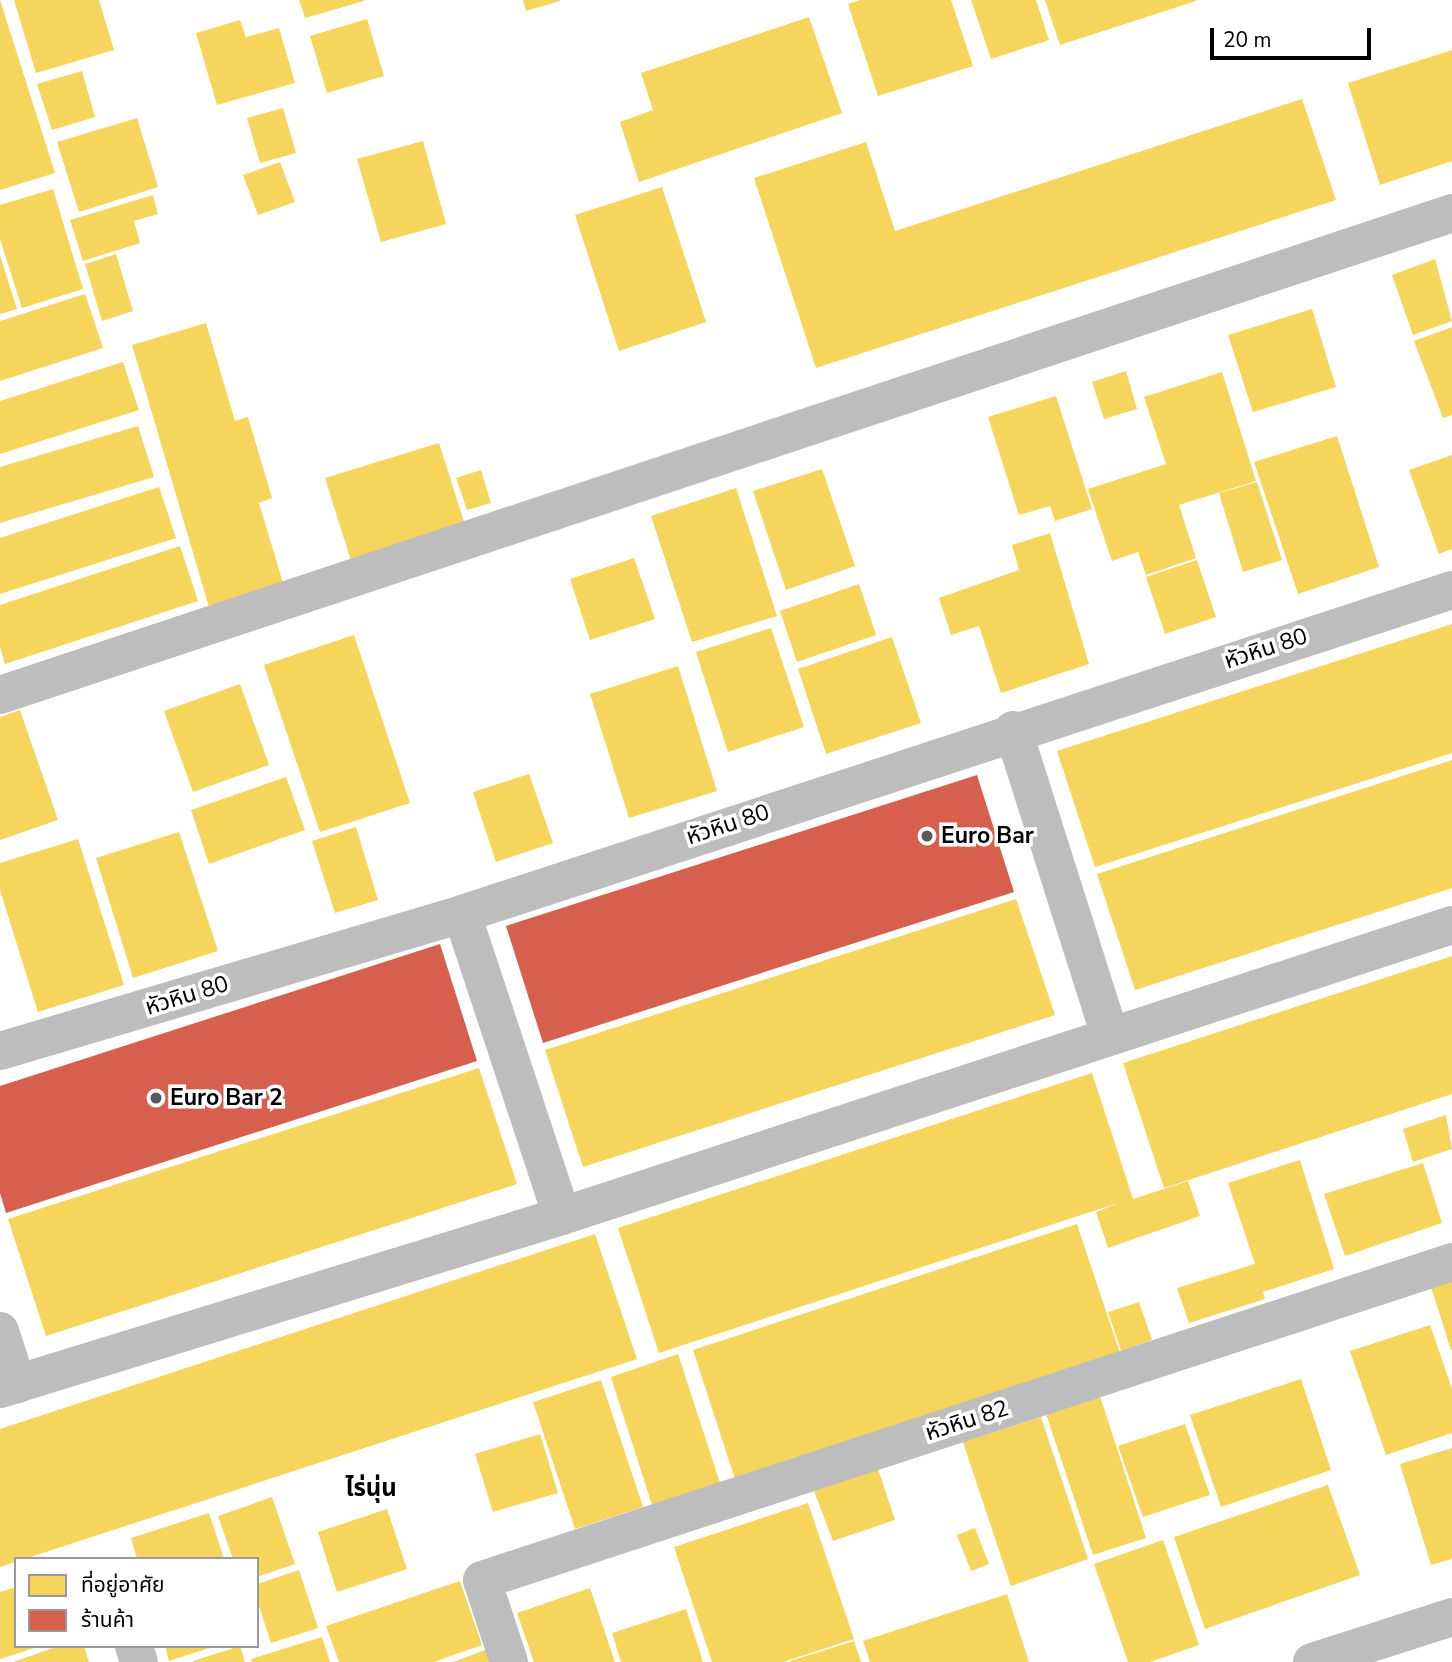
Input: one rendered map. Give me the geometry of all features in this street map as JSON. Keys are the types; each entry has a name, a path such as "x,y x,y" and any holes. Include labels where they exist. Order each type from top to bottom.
{"street":[{"path":"0,695 1452,213"},
{"name":"หัวหิน 80","path":"0,1051 462,914 1013,730 1452,590"},
{"path":"1013,730 1110,1036"},
{"path":"462,914 562,1216"},
{"path":"0,1331 8,1387 562,1216 1452,925"},
{"name":"หัวหิน 82","path":"509,1662 482,1580 1452,1262"},
{"path":"1312,1662 1452,1617"}],"building: ที่อยู่อาศัย":[{"path":"0,0 55,173 0,190"},
{"path":"14,0 99,0 114,50 36,73"},
{"path":"299,0 364,0 364,1 305,18"},
{"path":"523,0 560,0 560,1 526,11"},
{"path":"860,0 951,0 973,66 878,96 848,4"},
{"path":"971,0 1036,0 1049,40 991,59"},
{"path":"1045,0 1196,0 1196,1 1060,45"},
{"path":"809,17 842,113 639,182 620,122 653,110 641,73"},
{"path":"367,19 384,76 327,93 310,36"},
{"path":"240,20 246,37 279,28 295,83 217,105 196,33"},
{"path":"1452,50 1452,161 1380,185 1348,83"},
{"path":"82,71 95,117 52,130 37,84"},
{"path":"1302,99 1336,200 816,368 754,178 866,142 895,231"},
{"path":"283,108 296,153 260,163 247,118"},
{"path":"137,118 158,187 79,212 57,142"},
{"path":"423,141 446,224 381,242 357,159"},
{"path":"280,162 295,202 258,215 243,175"},
{"path":"662,187 706,322 619,351 575,215"},
{"path":"53,189 83,289 22,308 0,239 0,205"},
{"path":"153,195 158,214 134,221 140,243 83,261 70,220"},
{"path":"116,254 133,311 102,321 85,264"},
{"path":"0,255 17,309 0,314"},
{"path":"1435,259 1452,321 1413,335 1392,275"},
{"path":"85,294 103,348 0,381 0,321"},
{"path":"1312,309 1336,387 1253,412 1228,335"},
{"path":"206,323 235,421 248,417 272,498 259,503 286,593 211,614 132,345"},
{"path":"1452,327 1452,415 1443,418 1414,341"},
{"path":"123,362 139,410 0,454 0,401"},
{"path":"1126,371 1137,409 1104,419 1092,382"},
{"path":"1222,372 1256,481 1179,505 1196,558 1146,575 1138,552 1112,561 1088,489 1166,464 1144,397"},
{"path":"1056,396 1092,509 1055,521 1050,506 1019,515 988,417"},
{"path":"138,426 154,477 0,523 0,467"},
{"path":"1337,436 1379,567 1298,594 1254,462"},
{"path":"439,443 465,525 351,561 325,478"},
{"path":"1452,455 1452,549 1439,554 1409,470"},
{"path":"822,469 855,566 786,590 753,491"},
{"path":"481,470 491,503 467,510 456,478"},
{"path":"1257,482 1282,560 1243,572 1219,493"},
{"path":"159,487 176,538 0,594 0,538"},
{"path":"736,488 777,616 692,642 651,516"},
{"path":"1050,533 1089,664 1001,693 979,626 951,635 939,598 1019,570 1012,545"},
{"path":"180,546 198,601 5,664 0,647 0,605"},
{"path":"634,558 655,619 590,640 570,579"},
{"path":"1197,560 1216,617 1165,634 1146,577"},
{"path":"859,584 876,635 797,662 780,611"},
{"path":"1452,624 1452,753 1095,867 1057,751"},
{"path":"771,628 804,727 728,752 696,652"},
{"path":"354,635 410,803 320,832 264,665"},
{"path":"892,637 921,723 826,754 798,669"},
{"path":"678,666 717,791 629,818 590,694"},
{"path":"240,684 269,765 193,792 164,711"},
{"path":"20,710 58,820 0,840 0,717"},
{"path":"1452,760 1452,888 1135,990 1097,874"},
{"path":"529,774 553,843 496,862 473,792"},
{"path":"286,777 305,830 209,864 191,810"},
{"path":"356,827 378,900 335,913 312,841"},
{"path":"179,832 218,951 133,978 96,858"},
{"path":"78,839 124,985 38,1012 0,890 0,863"},
{"path":"1016,899 1055,1015 583,1167 545,1050"},
{"path":"1452,956 1452,1094 1164,1188 1123,1063"},
{"path":"479,1068 517,1184 46,1336 8,1219"},
{"path":"1092,1073 1133,1199 1188,1181 1200,1216 1108,1248 1096,1212 1121,1202 659,1353 618,1228"},
{"path":"1446,1115 1452,1149 1413,1162 1403,1129"},
{"path":"1300,1160 1334,1269 1263,1292 1265,1299 1189,1323 1177,1288 1255,1264 1228,1183"},
{"path":"1423,1163 1442,1223 1345,1256 1324,1194"},
{"path":"1077,1224 1120,1353 735,1479 693,1350"},
{"path":"595,1234 637,1359 31,1557 14,1557 14,1562 0,1567 0,1429"},
{"path":"1452,1281 1452,1350 1451,1350 1431,1287"},
{"path":"1139,1302 1152,1340 1121,1351 1108,1312"},
{"path":"1430,1325 1452,1389 1452,1433 1386,1455 1350,1351"},
{"path":"678,1354 720,1483 652,1505 611,1377"},
{"path":"1301,1379 1331,1470 1221,1507 1190,1415"},
{"path":"601,1380 643,1507 575,1529 533,1402"},
{"path":"1099,1393 1146,1538 1093,1555 1045,1411"},
{"path":"1041,1417 1088,1559 1011,1586 963,1442"},
{"path":"1185,1424 1210,1495 1143,1517 1118,1446"},
{"path":"540,1434 558,1493 493,1512 475,1454"},
{"path":"1452,1448 1452,1559 1431,1565 1400,1464"},
{"path":"878,1469 895,1520 833,1541 814,1491"},
{"path":"1328,1485 1360,1575 1205,1629 1174,1537"},
{"path":"272,1497 295,1564 259,1576 259,1557 232,1557 218,1516"},
{"path":"808,1503 854,1639 783,1662 712,1662 674,1547"},
{"path":"387,1509 407,1569 337,1592 318,1532"},
{"path":"209,1513 223,1557 136,1557 131,1538"},
{"path":"975,1528 989,1564 971,1571 957,1535"},
{"path":"1163,1540 1199,1645 1150,1662 1128,1662 1094,1564"},
{"path":"299,1570 318,1628 271,1643 259,1606 259,1583"},
{"path":"460,1581 482,1645 434,1662 339,1662 326,1626"},
{"path":"14,1588 14,1648 34,1648 0,1659 0,1592"},
{"path":"590,1588 615,1662 534,1662 517,1613"},
{"path":"1007,1594 1029,1662 870,1662 863,1641"},
{"path":"686,1609 703,1662 621,1662 612,1633"},
{"path":"322,1637 330,1662 252,1662 251,1659"},
{"path":"854,1641 861,1662 790,1662 790,1661"},
{"path":"53,1648 85,1648 89,1662 13,1662"},
{"path":"166,1648 209,1648 169,1661"},
{"path":"241,1648 245,1662 193,1662"},
{"path":"490,1648 495,1662 453,1662"}],"building: ร้านค้า":[{"path":"977,775 1014,892 543,1043 506,926"},
{"path":"440,944 477,1061 6,1213 0,1193 0,1086"}],"place":[{"name":"Euro Bar","path":"927,836"},
{"name":"Euro Bar 2","path":"156,1098"}],"district":[{"name":"ไร่นุ่น","path":"371,1489"}]}
